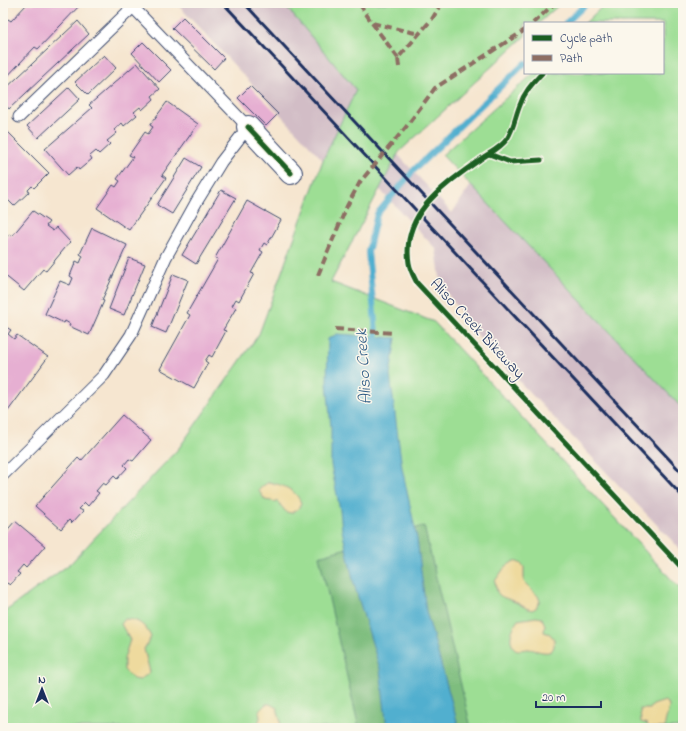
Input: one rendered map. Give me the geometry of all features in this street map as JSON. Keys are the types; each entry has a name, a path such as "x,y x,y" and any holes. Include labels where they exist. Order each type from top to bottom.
{"street":[{"path":"248,127 291,173"}],"lane":[{"path":"3,475 104,375 131,335 166,257 197,201 221,162 248,127 131,5 19,117"}],"shaded area":[{"path":"176,3 283,3 356,90 350,103 452,213 471,185 683,409 683,552 487,348 441,285 436,249 333,140 323,160"}],"green space":[{"path":"283,3 561,3 540,22 524,22 524,37 399,152 331,282 434,322 683,592 683,728 3,728 3,613 71,563 179,448 259,334 323,160 356,90"},
{"path":"606,3 683,3 683,409 442,155 533,74 664,74 664,22 586,22"},
{"path":"424,526 471,728 359,728 319,556"}],"sand":[{"path":"269,482 284,486 296,494 301,503 298,509 291,513 286,512 278,502 265,500 259,491 261,487"},
{"path":"514,561 520,563 524,567 524,582 538,596 540,601 536,608 532,610 527,609 498,594 495,581 505,567"},
{"path":"536,617 542,618 545,625 544,632 550,634 554,639 554,646 552,650 545,652 528,649 515,649 511,642 511,634 516,623 518,620"},
{"path":"125,619 134,620 141,624 151,637 144,649 150,672 140,680 133,679 124,670 124,658 130,640 121,624"},
{"path":"665,701 669,705 665,728 649,728 647,724 641,722 640,709 650,709 653,705"},
{"path":"266,704 270,704 277,708 281,723 277,728 256,728 260,718 259,711"}],"water":[{"path":"337,334 396,338 390,375 402,468 417,538 426,611 459,728 387,728 380,669 354,584 342,530 340,510 331,465 331,428 327,382 328,339"}],"building":[{"path":"28,3 32,5 34,3 82,3 38,49 35,47 3,81 3,24 8,19 11,21"},
{"path":"183,17 224,58 214,69 172,28"},
{"path":"78,21 89,34 9,109 3,102 3,91"},
{"path":"143,42 171,70 159,82 132,53"},
{"path":"104,55 116,68 88,95 75,82"},
{"path":"137,63 160,89 152,96 154,99 142,110 140,107 134,112 137,115 124,126 122,123 114,130 117,133 107,141 110,144 99,154 96,151 90,156 92,159 79,170 77,167 68,175 45,149 92,108 89,105"},
{"path":"250,86 278,114 266,126 238,98"},
{"path":"69,87 80,99 38,138 27,126"},
{"path":"167,102 198,124 162,175 166,178 129,230 97,208 113,185 116,187 120,181 117,179 133,157 129,155 145,132 148,134 153,127 150,125"},
{"path":"3,127 49,173 34,188 32,186 28,190 29,192 14,206 3,195"},
{"path":"186,158 201,167 172,214 157,205"},
{"path":"221,190 236,198 196,264 182,255"},
{"path":"247,201 281,220 267,245 264,243 260,250 263,252 251,273 254,274 239,301 236,299 232,306 236,308 223,330 226,331 212,357 209,355 205,361 208,363 194,388 160,369 190,315 187,313 218,259 215,258"},
{"path":"33,211 49,222 46,226 53,231 56,227 70,242 46,271 43,269 24,291 3,274 3,241 9,234 12,236"},
{"path":"92,228 127,245 102,300 104,301 89,335 69,326 70,324 65,321 64,323 45,314 60,281 70,285 73,278 70,276 76,261 80,263 83,256 80,254"},
{"path":"129,258 145,264 124,315 109,309"},
{"path":"173,274 188,280 166,333 152,327"},
{"path":"3,325 11,330 8,334 14,339 17,335 48,357 8,411 3,407"},
{"path":"122,415 151,440 133,461 129,459 124,465 127,468 117,479 114,476 106,485 103,483 96,491 99,493 88,506 85,503 79,509 83,511 72,523 69,520 61,529 35,506 78,458 81,461"},
{"path":"15,521 45,546 26,568 23,565 17,572 20,574 10,585 7,583 3,587 3,535"}],"waterway":[{"name":"Aliso Creek","path":"567,22 587,3"},
{"name":"Aliso Creek","path":"377,343 368,252 377,214 414,170 524,64"}],"railway":[{"path":"223,3 683,497"},
{"path":"244,3 683,474"}],"marked path":[{"path":"359,3 372,23 419,34"},
{"path":"399,67 398,58 432,19 442,3"},
{"path":"534,22 555,3"},
{"path":"372,23 398,58"},
{"path":"318,275 347,206 360,182 406,127 435,88 524,31"},
{"path":"335,329 394,333"}],"cycle path":[{"name":"Aliso Creek Bikeway","path":"541,74 524,96 511,131 504,143 439,191 427,203 418,216 411,230 408,246 410,268 417,283 683,569"},
{"path":"248,127 291,173"},
{"path":"489,154 510,162 541,160"}]}
